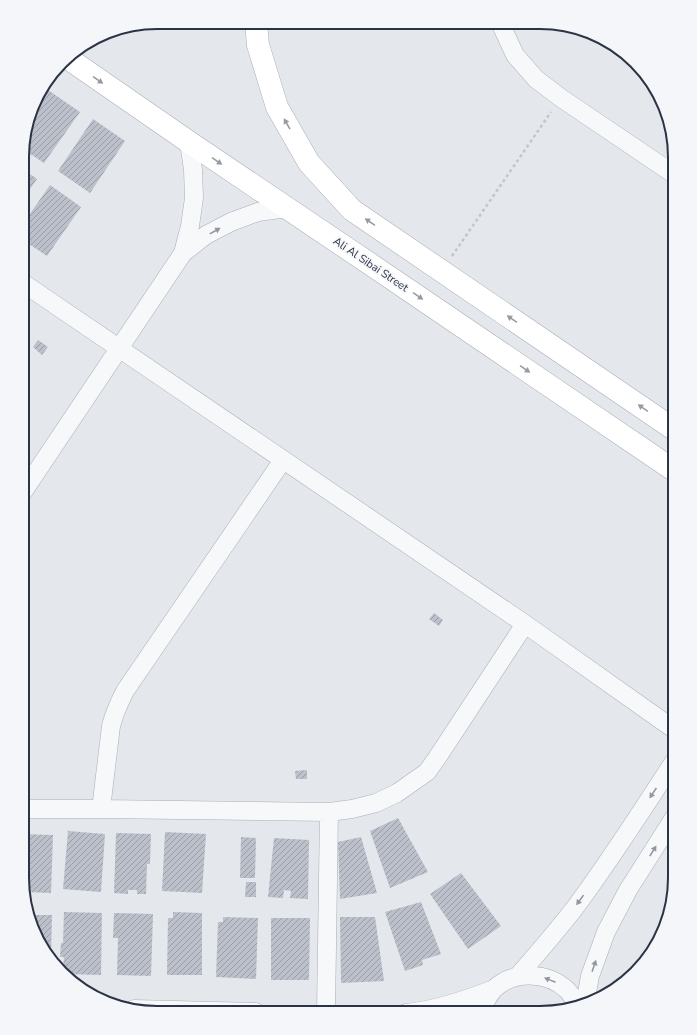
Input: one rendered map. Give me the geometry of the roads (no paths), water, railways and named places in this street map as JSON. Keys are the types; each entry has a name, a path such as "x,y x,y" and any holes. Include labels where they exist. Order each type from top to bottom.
{"street":[{"path":"257,29 258,45 276,107 309,162 352,210 668,425"},
{"path":"503,29 516,55 536,79 560,98 668,169"},
{"name":"Ali Al Sibai Street","path":"72,62 668,466"},
{"path":"29,483 183,253 190,226 194,198 193,170 189,142"},
{"path":"183,253 206,236 231,222 258,212 287,208"},
{"path":"376,268 395,239"},
{"path":"29,287 526,624 668,725"},
{"path":"101,809 110,726 119,702 283,460"},
{"path":"29,809 329,812 352,809 376,802 397,793 427,772 438,758 526,624"},
{"path":"517,976 574,909 668,770"},
{"path":"326,1006 329,812"},
{"path":"587,997 590,976 606,932 628,890 668,827"},
{"path":"443,1006 456,1003 494,989 505,981 517,976 535,975 552,980 567,990 575,1001"},
{"path":"483,1006 494,989"}]}
